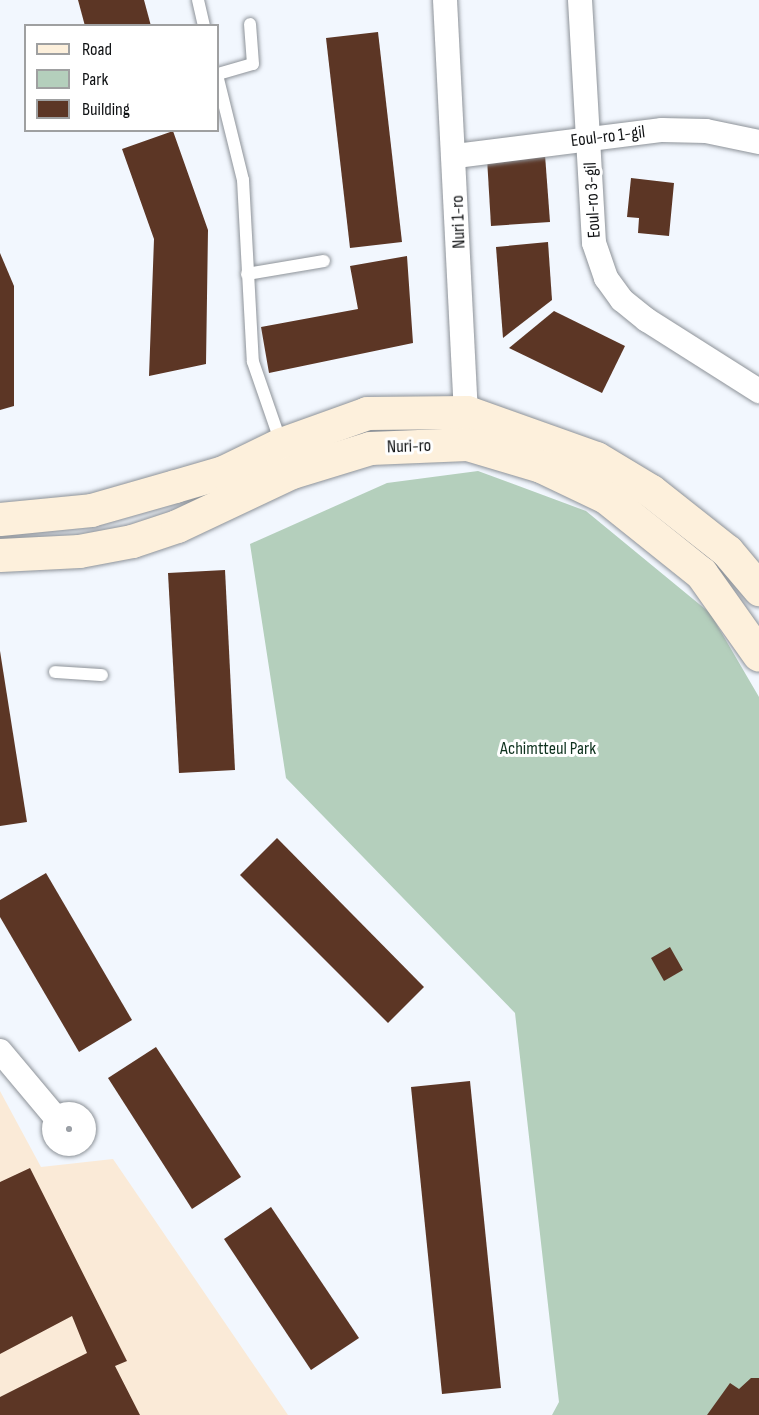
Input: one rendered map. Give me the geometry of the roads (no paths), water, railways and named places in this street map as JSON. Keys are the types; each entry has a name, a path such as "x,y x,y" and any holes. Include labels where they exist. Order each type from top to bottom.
{"street":[{"name":"Nuri 1-ro","path":"445,0 456,156 467,412 466,444"},
{"name":"Eoul-ro 3-gil","path":"580,0 590,139 594,243 606,278 622,300 647,320 759,392"},
{"name":"Eoul-ro 1-gil","path":"456,156 662,130 706,131 759,142"},
{"name":"Nuri-ro","path":"0,555 79,551 132,541 177,526 287,458 367,413 467,412 596,458 623,474 698,525 749,573 759,589"},
{"name":"Nuri-ro","path":"0,519 91,510 223,472 287,458 370,448 466,444 541,466 606,497 701,573 759,655"},
{"path":"0,1051 57,1119"}],"lane":[{"path":"198,0 204,24"},
{"path":"219,74 253,64 250,24"},
{"path":"219,83 243,180 253,362 287,458"},
{"path":"247,274 324,261"},
{"path":"55,672 102,675"}],"park label":[{"name":"Achimtteul Park","path":"548,749"}]}
